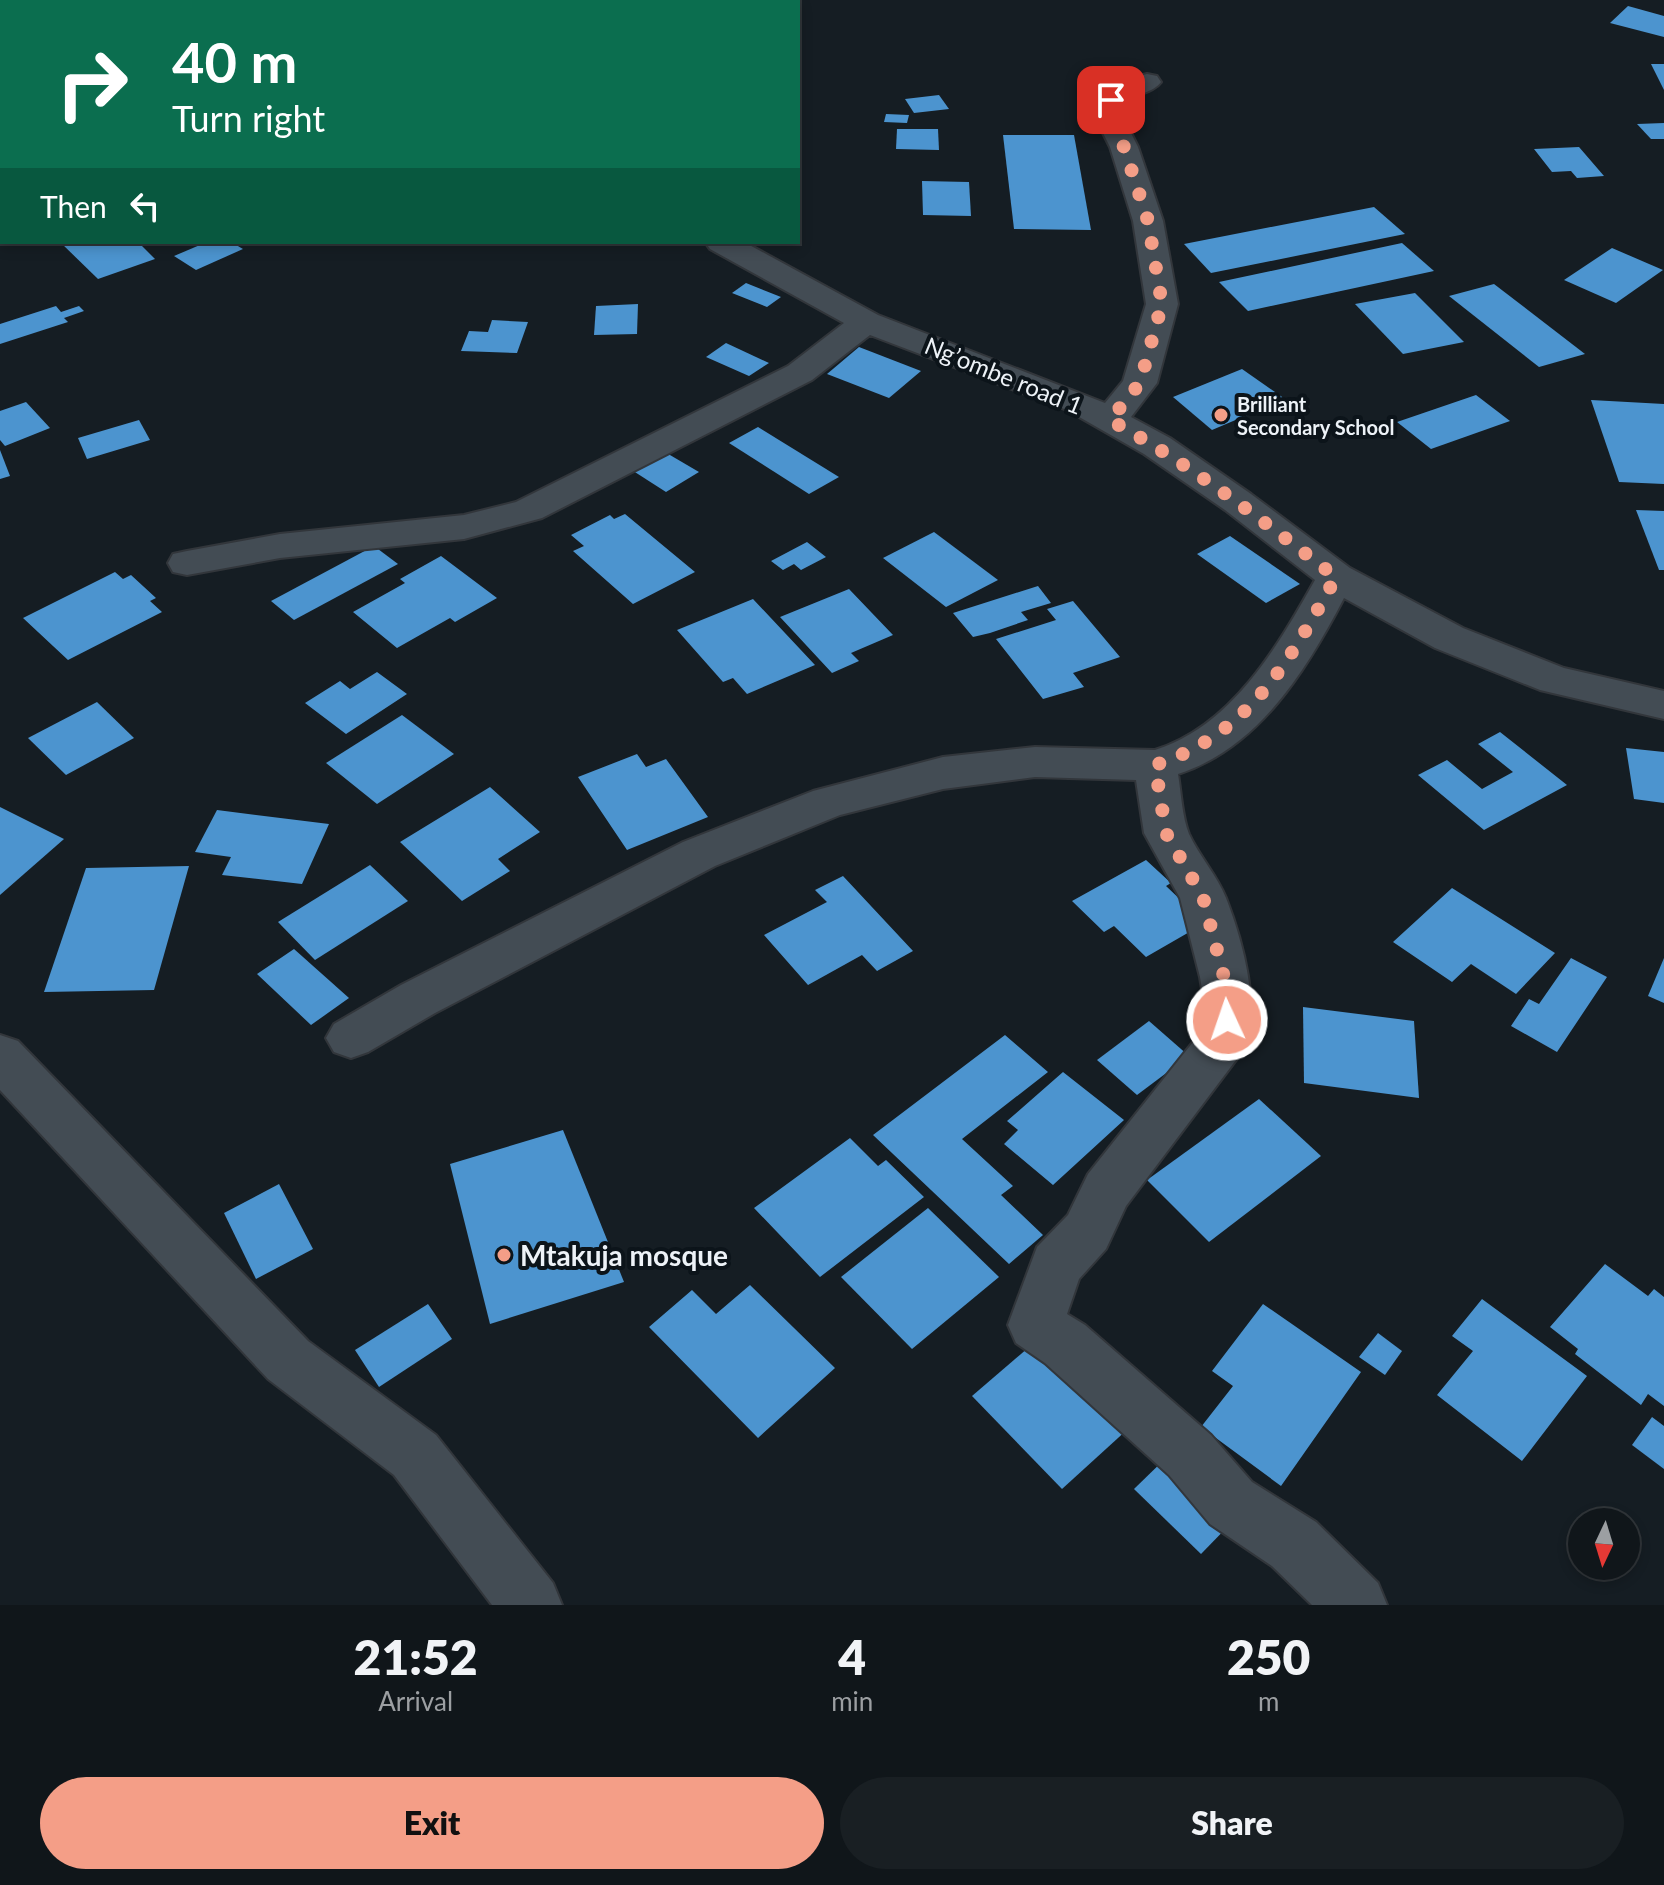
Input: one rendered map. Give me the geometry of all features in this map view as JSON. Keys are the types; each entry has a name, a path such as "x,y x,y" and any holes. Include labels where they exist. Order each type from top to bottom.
{"street":[{"path":"1110,420 1140,383 1162,304 1148,221 1124,147 1108,115 1111,100 1126,88 1147,82"},
{"name":"Ng’ombe road 1","path":"725,244 866,322 1079,403 1192,470 1336,577 1449,638 1555,680 1664,705"},
{"path":"187,563 280,546 464,527 529,510 800,373 866,322"},
{"path":"351,1038 418,999 699,854 829,802 943,773 1035,762 1155,765 1181,757 1216,738 1258,699 1306,632 1336,577"},
{"path":"1155,765 1166,833 1203,897 1217,950 1228,1002 1225,1038 1107,1190 1087,1232 1056,1265 1036,1325 1065,1344 1190,1455 1231,1503 1294,1544 1356,1605"},
{"path":"0,1056 288,1360 415,1455 531,1605"}],"building":[{"path":"1628,6 1664,16 1664,37 1610,23"},
{"path":"1651,64 1664,64 1664,90"},
{"path":"939,95 949,109 914,113 905,99"},
{"path":"886,114 909,115 907,123 884,122"},
{"path":"1664,123 1664,139 1651,139 1637,124"},
{"path":"897,129 938,129 939,150 896,149"},
{"path":"1003,135 1074,135 1091,230 1014,229"},
{"path":"1579,147 1604,176 1577,178 1571,171 1552,172 1534,149"},
{"path":"922,181 969,182 971,216 923,215"},
{"path":"1374,207 1405,234 1211,273 1184,244"},
{"path":"1402,243 1434,271 1248,311 1219,282"},
{"path":"62,244 140,244 155,259 98,279"},
{"path":"202,244 234,244 243,249 196,270 174,256"},
{"path":"1612,248 1663,270 1616,303 1564,280"},
{"path":"746,283 781,297 767,307 732,293"},
{"path":"1494,284 1585,354 1539,367 1449,296"},
{"path":"1415,293 1464,342 1403,354 1355,304"},
{"path":"638,304 637,334 594,335 596,306"},
{"path":"56,306 61,312 79,306 84,311 64,318 68,322 0,344 0,324"},
{"path":"492,320 528,322 517,353 461,351 469,331 488,332"},
{"path":"726,343 769,363 749,376 706,357"},
{"path":"859,347 921,371 889,398 827,374"},
{"name":"Brilliant Secondary School","path":"1242,369 1285,399 1212,430 1173,397"},
{"path":"1476,395 1510,421 1431,449 1397,422"},
{"path":"1591,400 1664,404 1664,484 1619,482"},
{"path":"26,402 50,428 5,446 0,440 0,411"},
{"path":"139,420 150,440 87,459 78,438"},
{"path":"758,427 839,477 809,494 729,443"},
{"path":"658,448 699,472 666,492 627,467"},
{"path":"0,450 10,476 0,479"},
{"path":"1636,510 1664,511 1664,570 1659,570"},
{"path":"625,514 695,572 633,604 573,551 584,546 571,535 610,515 614,519"},
{"path":"934,532 998,580 946,607 883,558"},
{"path":"1230,536 1300,584 1266,603 1197,554"},
{"path":"807,542 826,557 801,570 794,564 783,570 771,561"},
{"path":"374,546 398,564 294,620 271,601"},
{"path":"441,556 497,598 455,622 450,618 397,648 353,612 405,583 400,579"},
{"path":"115,572 123,579 131,575 156,598 150,601 162,612 68,660 23,618"},
{"path":"1038,586 1051,603 1021,612 1028,620 990,633 973,637 953,613"},
{"path":"849,589 893,635 851,653 859,661 832,673 780,617"},
{"path":"753,599 815,665 747,694 733,678 723,682 677,630"},
{"path":"1073,601 1120,657 1073,673 1084,687 1043,699 996,639 1056,620 1047,609"},
{"path":"377,672 407,694 346,734 305,703 340,681 350,689"},
{"path":"97,702 134,738 66,775 28,738"},
{"path":"402,715 454,754 377,804 326,763"},
{"path":"1500,732 1567,785 1484,830 1418,775 1447,760 1482,789 1513,772 1478,744"},
{"path":"1626,748 1664,752 1664,803 1634,799"},
{"path":"637,754 646,767 666,759 708,817 627,850 578,777"},
{"path":"490,787 540,832 498,859 510,871 462,901 400,842"},
{"path":"0,807 64,839 0,895"},
{"path":"217,810 329,824 302,884 222,875 231,857 195,852"},
{"path":"1146,860 1171,883 1166,886 1205,923 1146,957 1114,926 1104,932 1072,901"},
{"path":"370,865 408,901 315,960 278,922"},
{"path":"189,866 154,990 44,992 86,868"},
{"path":"843,876 913,951 877,971 862,955 808,985 764,935 827,902 815,890"},
{"path":"1452,888 1555,953 1516,994 1471,964 1452,982 1393,942"},
{"path":"294,949 349,998 311,1025 257,974"},
{"path":"1571,958 1607,977 1557,1052 1511,1026 1529,999 1539,1004"},
{"path":"1664,958 1664,1003 1648,996"},
{"path":"1303,1007 1414,1021 1419,1098 1304,1083"},
{"path":"1149,1021 1189,1056 1137,1095 1097,1060"},
{"path":"1005,1035 1048,1072 962,1139 1013,1186 1001,1195 1043,1235 1009,1264 873,1135"},
{"path":"1063,1072 1124,1120 1053,1185 1004,1144 1018,1130 1007,1121"},
{"path":"1259,1099 1321,1156 1209,1242 1147,1180"},
{"path":"563,1130 624,1282 490,1324 450,1164"},
{"path":"850,1138 878,1166 886,1160 924,1197 820,1277 754,1208"},
{"path":"279,1184 313,1249 256,1279 224,1213"},
{"path":"928,1208 999,1277 912,1349 841,1277"},
{"path":"1605,1264 1648,1296 1654,1289 1664,1297 1664,1406 1648,1394 1641,1405 1575,1354 1578,1349 1550,1327"},
{"path":"750,1285 835,1368 758,1438 649,1327 692,1290 716,1314"},
{"path":"1482,1299 1587,1376 1522,1461 1437,1395 1473,1351 1452,1336"},
{"path":"428,1304 452,1339 379,1387 355,1350"},
{"path":"1263,1304 1361,1372 1281,1486 1201,1427 1233,1386 1212,1371"},
{"path":"1378,1333 1402,1351 1385,1375 1359,1357"},
{"path":"1035,1342 1129,1428 1062,1489 972,1396"},
{"path":"1652,1417 1664,1426 1664,1469 1632,1445"},
{"path":"1170,1454 1237,1517 1201,1554 1134,1489"}],"place":[{"name":"Brilliant Secondary School","path":"1221,415"},
{"name":"Mtakuja mosque","path":"504,1255"}],"route":[{"path":"1111,100 1108,115 1124,147 1148,221 1162,304 1140,383 1110,420 1157,446 1238,502 1336,577 1306,632 1258,699 1216,738 1181,757 1155,765 1166,833 1203,897 1224,977 1227,1020"}]}
